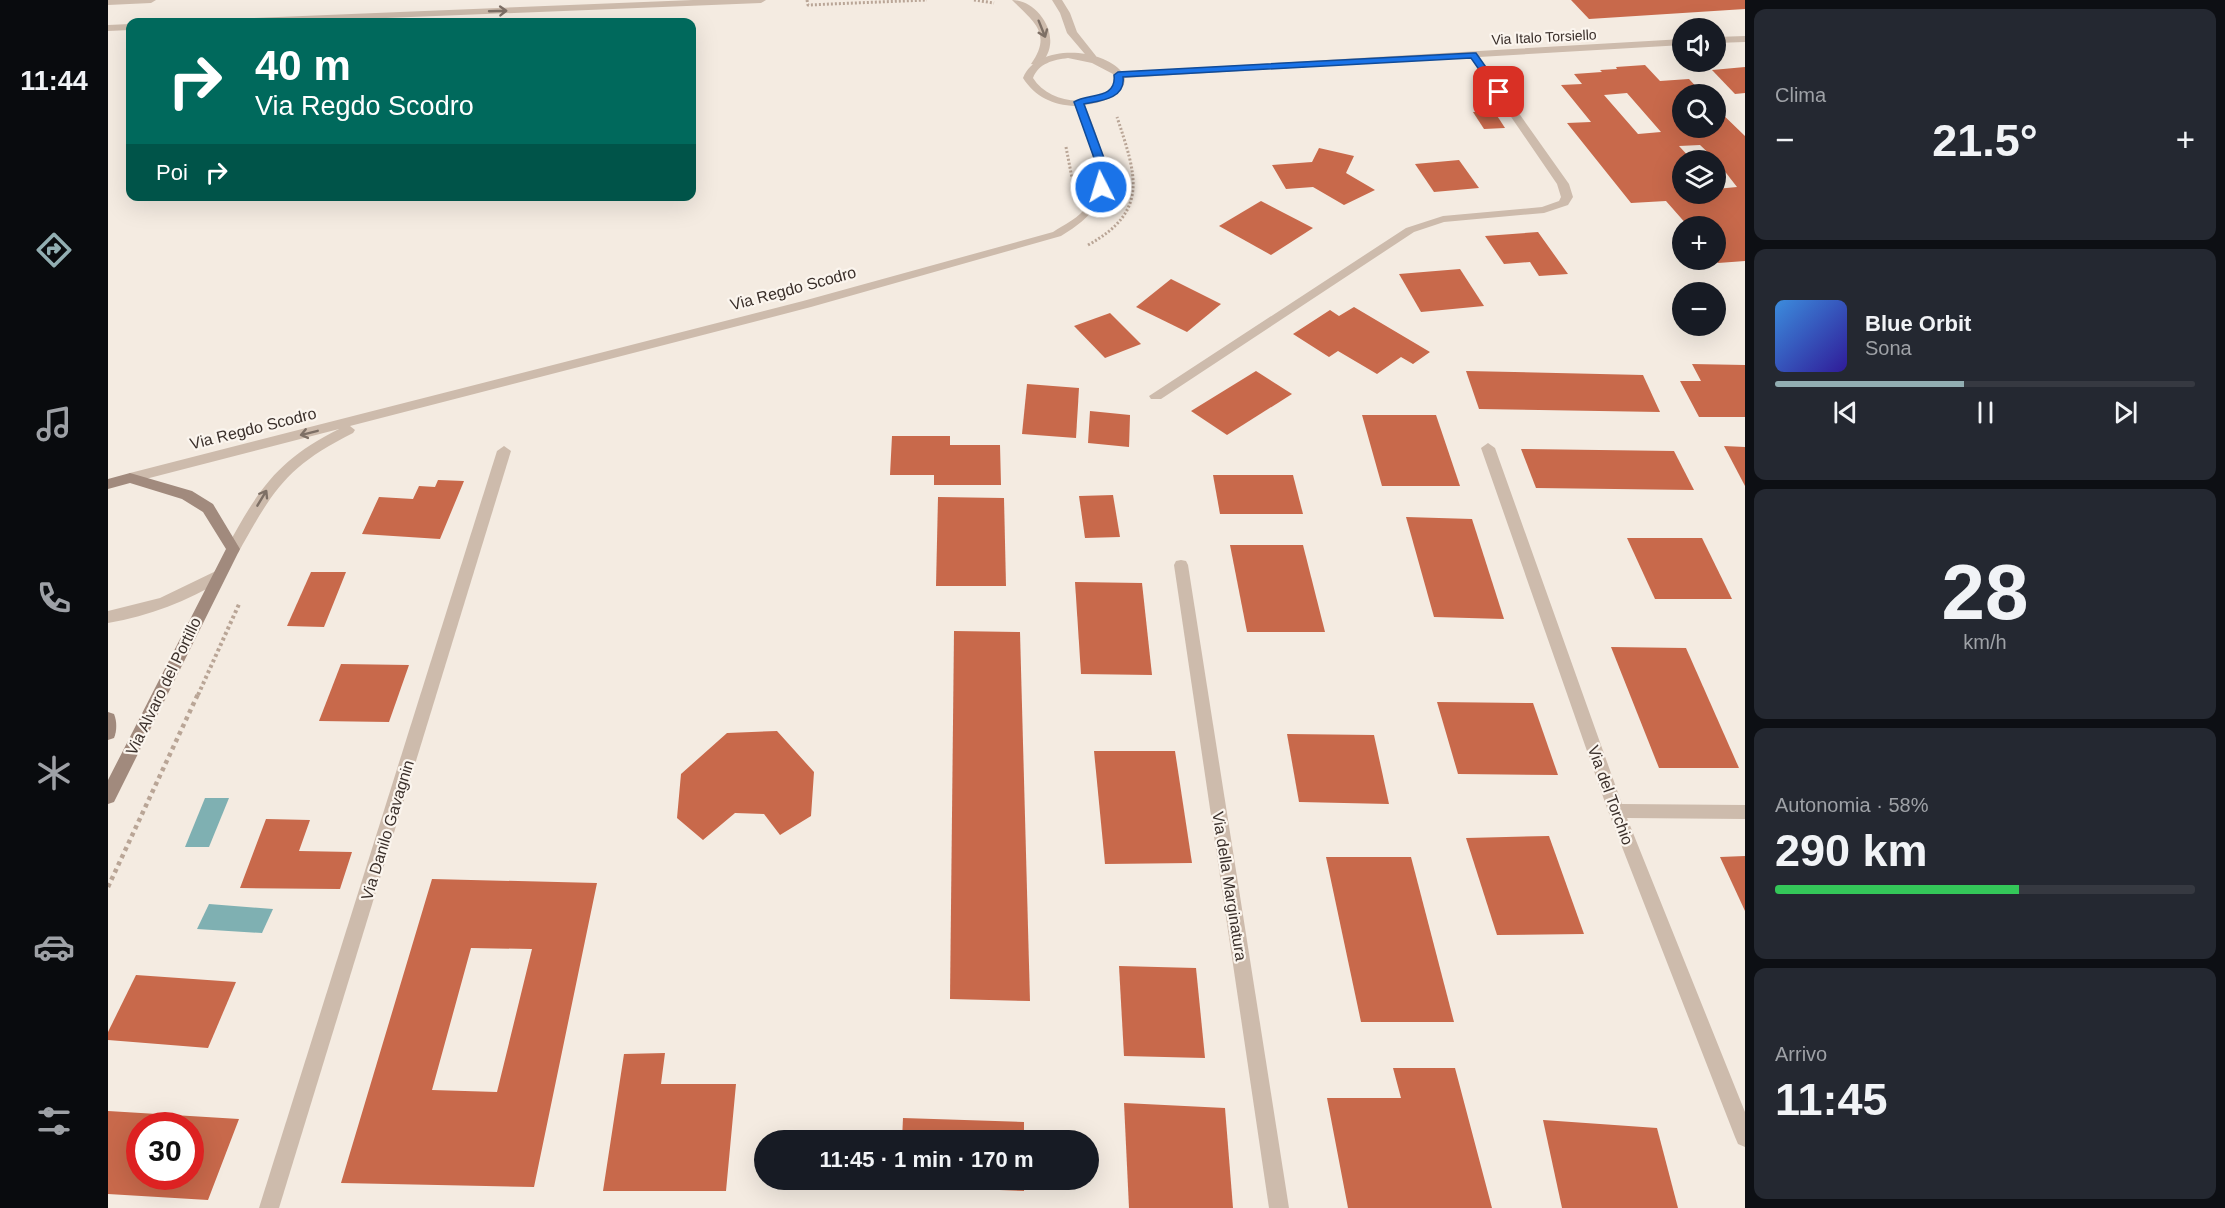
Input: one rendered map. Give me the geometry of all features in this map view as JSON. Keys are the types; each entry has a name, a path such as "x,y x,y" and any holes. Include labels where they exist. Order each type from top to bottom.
{"street":[{"path":"108,2 151,0"},
{"path":"326,18 759,0"},
{"path":"1017,0 1035,14 1046,34 1045,53 1030,71 1028,78 1031,86 1038,93 1064,101 1079,102 1107,96 1115,90 1119,83 1118,75 1104,62 1093,58 1055,57 1036,64"},
{"path":"1057,0 1065,13 1072,33 1093,58"},
{"path":"108,28 126,27"},
{"path":"1726,40 1745,39"},
{"name":"Via Italo Torsiello","path":"1118,75 1672,43"},
{"path":"1156,396 1410,230 1443,219 1544,210 1564,202 1567,197 1563,184 1473,55"},
{"name":"Via Regdo Scodro","path":"130,478 944,267 1057,234 1086,215 1094,205 1101,187 1099,158 1079,102"},
{"name":"Via Regdo Scodro","path":"233,549 271,484 287,466 318,445 386,413"},
{"name":"Via del Torchio","path":"1488,448 1616,811 1745,1137"},
{"name":"Via Danilo Gavagnin","path":"269,1208 504,451"},
{"path":"108,484 130,478 169,488 200,501 219,522 233,549"},
{"name":"Via Alvaro del Portillo","path":"108,797 233,549"},
{"name":"Via della Marginatura","path":"1181,565 1279,1208"},
{"path":"108,617 133,613 162,604 187,594 218,576"},
{"name":"Via Alvaro del Portillo","path":"108,719 108,734"},
{"path":"1616,811 1745,812"}],"path":[{"path":"807,0 808,4 927,0"},
{"path":"974,0 1003,7"},
{"path":"1085,247 1119,225 1132,201 1135,187 1134,173 1117,116"},
{"path":"1063,138 1072,184"},
{"path":"108,887 168,763 240,601"}],"water":[{"path":"205,798 229,798 209,847 185,847"},
{"path":"209,904 273,909 262,933 197,929"}],"building":[{"path":"1571,0 1745,0 1745,9 1589,19"},
{"path":"1645,65 1660,81 1689,79 1694,84 1672,84 1672,138 1726,138 1726,118 1745,136 1745,261 1726,262 1726,216 1679,216 1666,201 1631,203 1567,123 1591,122 1561,85 1582,84 1574,74 1617,69 1616,67","holes":["1627,93 1661,132 1638,134 1604,95"]},
{"path":"1745,67 1745,93 1735,94 1714,72 1726,72 1726,69"},
{"path":"1494,111 1505,128 1484,129 1473,112"},
{"path":"1319,148 1354,156 1346,173 1375,190 1344,205 1313,187 1286,189 1272,165 1312,162"},
{"path":"1459,160 1479,188 1434,192 1415,164"},
{"path":"1261,201 1313,228 1271,255 1219,226"},
{"path":"1538,232 1568,274 1539,276 1530,262 1504,264 1485,236"},
{"path":"1460,269 1484,306 1421,312 1399,274"},
{"path":"1171,279 1221,304 1187,332 1136,307"},
{"path":"1354,307 1430,352 1413,364 1401,357 1377,374 1338,351 1329,357 1293,334 1330,310 1339,316"},
{"path":"1110,313 1141,344 1105,358 1074,326"},
{"path":"1692,364 1745,365 1745,417 1699,417 1680,381 1701,381"},
{"path":"1256,371 1292,394 1227,435 1191,411"},
{"path":"1466,371 1643,375 1660,412 1479,409"},
{"path":"1027,384 1079,388 1076,438 1022,434"},
{"path":"1090,411 1130,415 1129,447 1088,443"},
{"path":"1362,415 1436,415 1460,486 1382,486"},
{"path":"892,436 950,436 950,445 1000,445 1001,485 934,485 934,475 890,475"},
{"path":"1724,446 1745,447 1745,486"},
{"path":"1521,449 1674,451 1694,490 1536,488"},
{"path":"1213,475 1293,475 1303,514 1220,514"},
{"path":"438,480 464,481 440,539 362,534 379,497 413,499 419,486 435,487"},
{"path":"1113,495 1120,537 1085,538 1079,496"},
{"path":"938,497 1004,498 1006,586 936,586"},
{"path":"1406,517 1472,519 1504,619 1434,617"},
{"path":"1627,538 1702,538 1732,599 1655,599"},
{"path":"1230,545 1303,545 1325,632 1247,632"},
{"path":"311,572 346,572 324,627 287,626"},
{"path":"1075,582 1142,583 1152,675 1081,674"},
{"path":"954,631 1020,632 1030,1001 950,999"},
{"path":"1611,647 1686,648 1739,768 1659,768"},
{"path":"341,664 409,665 389,722 319,721"},
{"path":"1437,702 1533,703 1558,775 1458,774"},
{"path":"777,731 814,772 811,816 780,835 764,814 735,813 703,840 677,818 681,774 727,733"},
{"path":"1287,734 1374,735 1389,804 1299,802"},
{"path":"1094,751 1175,751 1192,863 1105,864"},
{"path":"266,819 310,820 299,851 352,852 340,889 240,888"},
{"path":"1549,836 1584,934 1497,935 1466,838"},
{"path":"1745,856 1745,911 1720,857"},
{"path":"1326,857 1411,857 1454,1022 1361,1022"},
{"path":"432,879 597,883 534,1187 341,1183","holes":["471,948 532,949 497,1092 432,1090"]},
{"path":"1119,966 1196,968 1205,1058 1124,1056"},
{"path":"136,975 236,982 208,1048 108,1040 108,1032"},
{"path":"665,1053 661,1084 736,1084 726,1191 603,1191 624,1054"},
{"path":"1393,1068 1455,1068 1492,1208 1348,1208 1327,1098 1401,1098"},
{"path":"1124,1103 1225,1108 1233,1208 1129,1208"},
{"path":"108,1111 126,1112 126,1190 204,1190 204,1117 239,1119 208,1200 108,1194"},
{"path":"903,1118 1024,1122 1024,1130 902,1130"},
{"path":"1543,1120 1657,1128 1678,1208 1562,1208"}],"route":[{"path":"1101,187 1102,175 1099,158 1079,102 1107,96 1115,90 1119,83 1118,75 1473,55 1499,92"}]}
